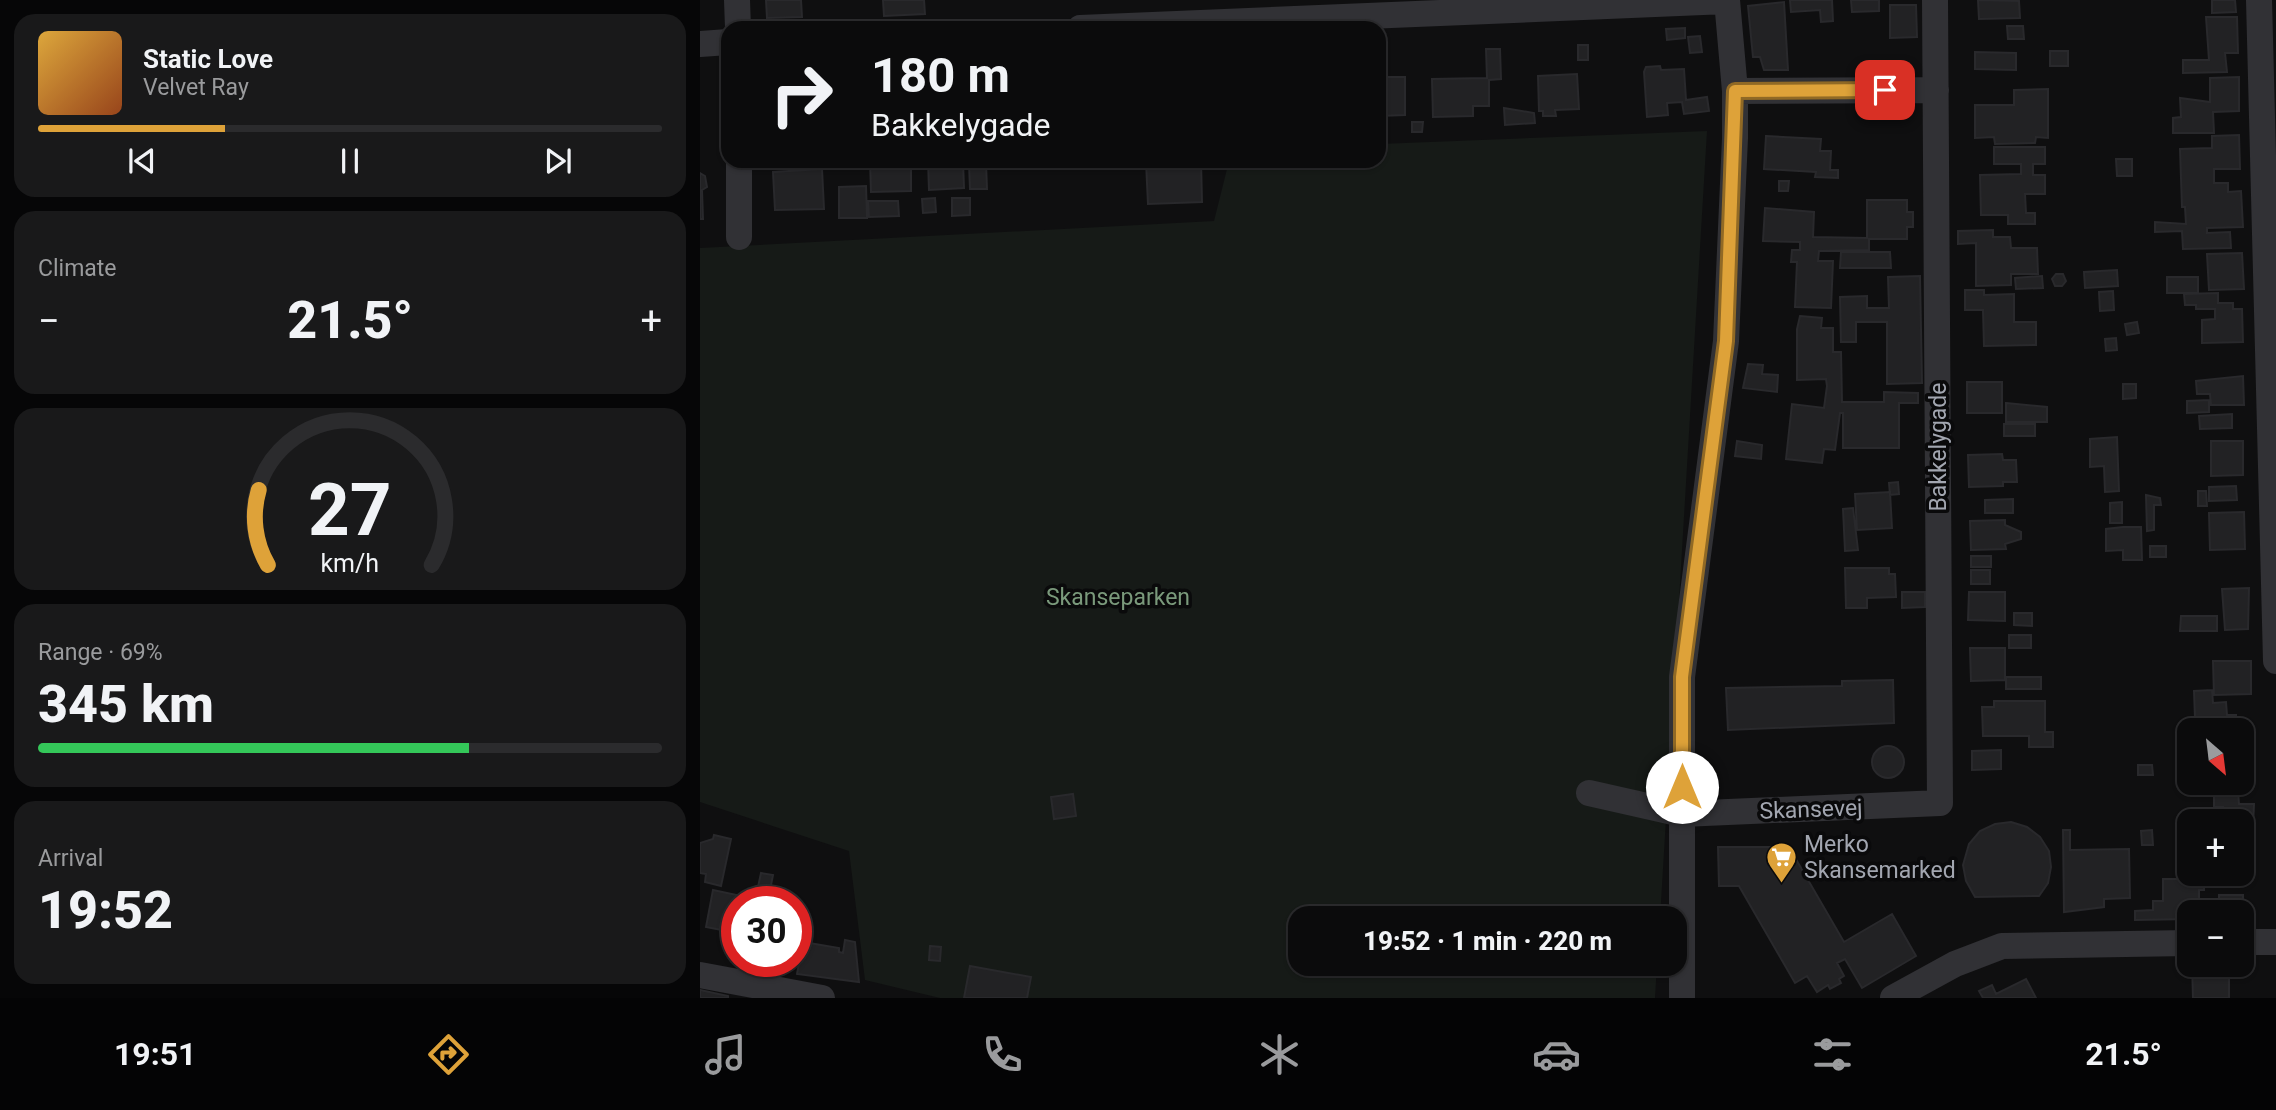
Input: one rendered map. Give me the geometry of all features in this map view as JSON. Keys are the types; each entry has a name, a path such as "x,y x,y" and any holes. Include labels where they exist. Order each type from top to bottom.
{"street":[{"path":"737,0 738,21"},
{"name":"Bakkelygade","path":"1935,0 1940,803"},
{"path":"1181,21 1253,16 1727,1 1735,91 1726,341 1682,677 1682,998"},
{"path":"2265,6 2276,661"},
{"path":"700,44 721,43"},
{"path":"1735,91 1936,90"},
{"path":"739,168 739,237"},
{"name":"Skansevej","path":"1588,793 1682,814 1940,803"},
{"path":"2254,942 2276,942"},
{"path":"1893,998 1955,964 2002,946 2177,943"},
{"path":"700,975 755,992 822,998"}],"green space":[{"name":"Skanseparken","path":"1707,131 1661,906 1288,906 1288,976 1656,976 1655,998 940,998 865,980 849,851 700,802 700,248 1214,221 1227,168 1386,168 1386,144"}],"building":[{"path":"766,0 801,0 802,17 767,18"},
{"path":"883,0 924,0 925,14 884,16"},
{"path":"1790,0 1832,0 1833,21 1821,22 1820,10 1791,12"},
{"path":"1851,0 1879,0 1879,11 1852,12"},
{"path":"1978,0 2019,1 2020,18 1979,19"},
{"path":"2212,0 2235,0 2236,12 2212,13"},
{"path":"1784,2 1788,70 1764,70 1760,57 1753,57 1748,6"},
{"path":"1890,5 1916,5 1917,37 1890,38"},
{"path":"2206,17 2237,17 2238,53 2225,53 2227,72 2183,73 2183,60 2209,60"},
{"path":"2007,26 2023,26 2024,39 2008,39"},
{"path":"1685,28 1685,38 1667,40 1666,29"},
{"path":"1700,36 1702,52 1690,53 1688,37"},
{"path":"1578,45 1588,45 1588,60 1578,60"},
{"path":"1486,49 1500,49 1501,79 1489,80 1489,106 1473,106 1473,116 1433,117 1432,79 1487,78"},
{"path":"2050,51 2068,51 2068,66 2050,66"},
{"path":"1975,52 2016,53 2016,70 1975,69"},
{"path":"1660,66 1661,70 1684,69 1686,100 1707,97 1709,111 1684,114 1682,102 1667,103 1668,115 1647,117 1644,72 1646,67"},
{"path":"1577,74 1579,109 1555,110 1556,116 1543,116 1543,111 1539,111 1538,76"},
{"path":"1386,77 1405,77 1405,115 1386,116"},
{"path":"2239,77 2239,111 2213,112 2214,133 2173,133 2173,118 2181,117 2180,98 2210,102 2210,78"},
{"path":"2048,89 2048,138 2036,137 2035,143 1995,144 1994,137 1975,138 1975,105 2014,105 2014,90"},
{"path":"1504,108 1534,113 1535,123 1505,125"},
{"path":"1412,122 1423,122 1422,132 1412,132"},
{"path":"2239,135 2240,169 2214,169 2214,183 2228,183 2228,192 2241,191 2243,227 2207,228 2207,233 2230,232 2231,248 2183,249 2182,231 2155,232 2155,222 2186,224 2185,207 2182,207 2180,149 2212,148 2212,136"},
{"path":"1766,136 1821,139 1820,151 1831,151 1830,170 1838,170 1838,178 1815,177 1816,172 1764,169"},
{"path":"1994,147 2045,147 2045,164 2033,164 2033,175 2045,175 2045,194 2025,194 2026,213 2035,213 2035,224 2008,224 2008,215 1981,215 1980,175 2021,174 2021,164 1994,164"},
{"path":"2116,159 2132,159 2132,176 2117,176"},
{"path":"870,168 911,168 911,191 871,192"},
{"path":"928,168 963,168 964,188 929,190"},
{"path":"969,168 986,168 987,189 970,189"},
{"path":"1146,168 1201,168 1202,202 1148,204"},
{"path":"822,169 824,209 775,210 773,172"},
{"path":"700,173 705,176 707,187 702,190 703,219 700,219"},
{"path":"1779,181 1789,181 1788,191 1779,191"},
{"path":"866,186 867,218 839,218 839,187"},
{"path":"935,198 936,212 923,213 922,199"},
{"path":"952,198 970,198 970,215 952,216"},
{"path":"1867,200 1907,200 1907,212 1913,212 1913,227 1907,227 1907,239 1869,239 1869,250 1819,251 1818,261 1833,261 1831,308 1795,307 1797,262 1791,262 1792,250 1800,250 1800,242 1763,241 1765,208 1814,212 1813,237 1867,238"},
{"path":"868,201 898,201 899,216 869,217"},
{"path":"1993,230 1993,237 2010,237 2011,248 2037,248 2038,274 2011,274 2011,285 1976,286 1976,243 1958,244 1958,231"},
{"path":"1841,252 1890,252 1891,268 1840,268"},
{"path":"2242,253 2244,289 2209,290 2207,254"},
{"path":"2117,270 2118,286 2085,288 2084,272"},
{"path":"2056,274 2063,274 2066,281 2062,286 2055,286 2052,279"},
{"path":"1920,276 1922,383 1887,384 1887,322 1856,322 1856,342 1841,342 1840,297 1867,296 1867,308 1889,308 1888,277"},
{"path":"2042,276 2043,288 2016,289 2015,278"},
{"path":"2167,277 2198,277 2198,293 2167,293"},
{"path":"1965,290 1984,290 1984,295 2014,294 2014,322 2036,322 2036,345 1984,346 1983,310 1965,310"},
{"path":"2113,291 2114,310 2100,311 2099,292"},
{"path":"2218,293 2218,303 2233,303 2233,309 2242,309 2243,342 2202,343 2202,320 2215,319 2215,309 2196,309 2196,305 2185,305 2184,294"},
{"path":"1800,316 1822,318 1821,328 1833,328 1833,352 1841,352 1842,402 1884,402 1884,392 1918,393 1918,403 1899,403 1899,448 1843,448 1843,413 1840,413 1835,450 1824,449 1822,463 1786,459 1792,404 1824,408 1827,386 1826,379 1797,380 1797,329"},
{"path":"2137,322 2139,333 2127,335 2125,324"},
{"path":"2116,338 2117,350 2106,351 2105,339"},
{"path":"1748,364 1763,365 1762,374 1778,375 1777,392 1743,388"},
{"path":"2243,376 2244,405 2211,405 2210,394 2197,394 2196,381"},
{"path":"1967,382 2002,382 2002,413 1967,413"},
{"path":"2123,384 2136,384 2136,398 2123,399"},
{"path":"2209,400 2209,412 2187,413 2187,401"},
{"path":"2006,403 2047,407 2047,422 2006,422"},
{"path":"2232,414 2232,428 2200,429 2199,416"},
{"path":"2004,424 2035,424 2035,436 2004,436"},
{"path":"2117,437 2119,491 2105,492 2104,466 2090,467 2090,439"},
{"path":"1737,441 1762,445 1761,459 1735,456"},
{"path":"2211,441 2243,441 2243,475 2211,476"},
{"path":"2002,454 2003,460 2016,460 2017,482 2003,482 2003,486 1969,487 1968,455"},
{"path":"1898,482 1899,494 1890,495 1889,483"},
{"path":"2236,486 2237,500 2209,501 2209,487"},
{"path":"2198,491 2206,491 2207,506 2198,506"},
{"path":"1890,492 1892,528 1857,530 1855,494"},
{"path":"2146,495 2160,498 2161,505 2154,505 2154,530 2147,531"},
{"path":"2013,499 2013,513 1985,513 1985,500"},
{"path":"2122,502 2122,523 2110,523 2110,503"},
{"path":"1853,508 1858,550 1845,551 1843,509"},
{"path":"2244,512 2245,549 2210,550 2209,513"},
{"path":"2005,520 2005,525 2021,532 2021,539 2005,544 2006,549 1971,550 1970,521"},
{"path":"2141,527 2142,560 2123,560 2123,550 2106,551 2106,529"},
{"path":"2150,546 2166,546 2166,557 2150,557"},
{"path":"1971,556 1991,556 1991,567 1971,567"},
{"path":"1845,568 1889,568 1889,574 1895,574 1896,597 1867,598 1867,608 1846,608"},
{"path":"1971,570 1990,570 1990,584 1971,584"},
{"path":"2249,588 2248,629 2225,630 2222,589"},
{"path":"1902,592 1925,592 1925,607 1902,608"},
{"path":"1969,592 2005,592 2005,621 1968,620"},
{"path":"2014,613 2032,613 2032,626 2014,625"},
{"path":"2181,616 2217,616 2217,631 2180,631"},
{"path":"2009,635 2031,635 2031,648 2009,648"},
{"path":"1970,648 2005,648 2005,680 1971,681"},
{"path":"2213,661 2251,661 2251,694 2214,695"},
{"path":"2006,677 2041,677 2041,689 2006,689"},
{"path":"1893,680 1894,723 1728,730 1726,688 1842,686 1842,681"},
{"path":"2212,690 2213,703 2226,702 2227,715 2236,715 2236,718 2195,718 2194,691"},
{"path":"1994,701 2045,701 2045,732 2053,732 2053,747 2029,747 2029,736 1983,736 1982,707 1994,707"},
{"path":"1888,746 1899,751 1904,762 1899,773 1888,778 1877,773 1872,762 1877,751"},
{"path":"2001,750 2001,769 1972,770 1972,751"},
{"path":"2138,765 2152,765 2153,775 2138,775"},
{"path":"1073,794 1076,816 1054,819 1051,797"},
{"path":"2214,795 2238,795 2239,804 2254,804 2254,809 2214,807"},
{"path":"2011,822 2027,827 2040,837 2049,851 2051,867 2048,883 2039,896 1975,897 1966,881 1963,865 1969,844 1980,831 1995,824"},
{"path":"2063,830 2070,830 2070,850 2129,849 2130,898 2104,899 2104,907 2064,912"},
{"path":"2152,830 2153,845 2142,845 2141,831"},
{"path":"714,835 731,839 721,886 705,882 706,874 700,873 700,843 713,839"},
{"path":"1718,847 1776,847 1781,855 1790,849 1844,942 1892,914 1916,956 1862,988 1845,959 1837,963 1844,976 1839,979 1841,983 1830,989 1828,985 1817,992 1807,976 1795,983 1739,886 1719,886"},
{"path":"761,873 773,875 771,886 758,886"},
{"path":"2163,879 2177,879 2177,886 2204,886 2204,890 2199,890 2199,900 2177,900 2177,919 2135,920 2135,911 2153,910 2153,901 2163,901"},
{"path":"713,890 721,892 721,930 706,927"},
{"path":"2219,895 2243,895 2243,900 2219,900"},
{"path":"845,940 855,942 859,982 812,976 812,944 839,948 839,952 843,953"},
{"path":"930,946 941,947 940,961 929,960"},
{"path":"970,966 1031,977 1027,998 964,998"},
{"path":"2192,977 2229,977 2229,998 2193,998"},
{"path":"2026,979 2036,998 1983,998 1979,991 1992,985 1996,994"},
{"path":"700,990 728,996 728,998 700,998"}],"place":[{"name":"Merko Skansemarked","path":"1781,884"}],"route":[{"path":"1682,787 1682,677 1726,341 1735,91 1885,90"}]}
